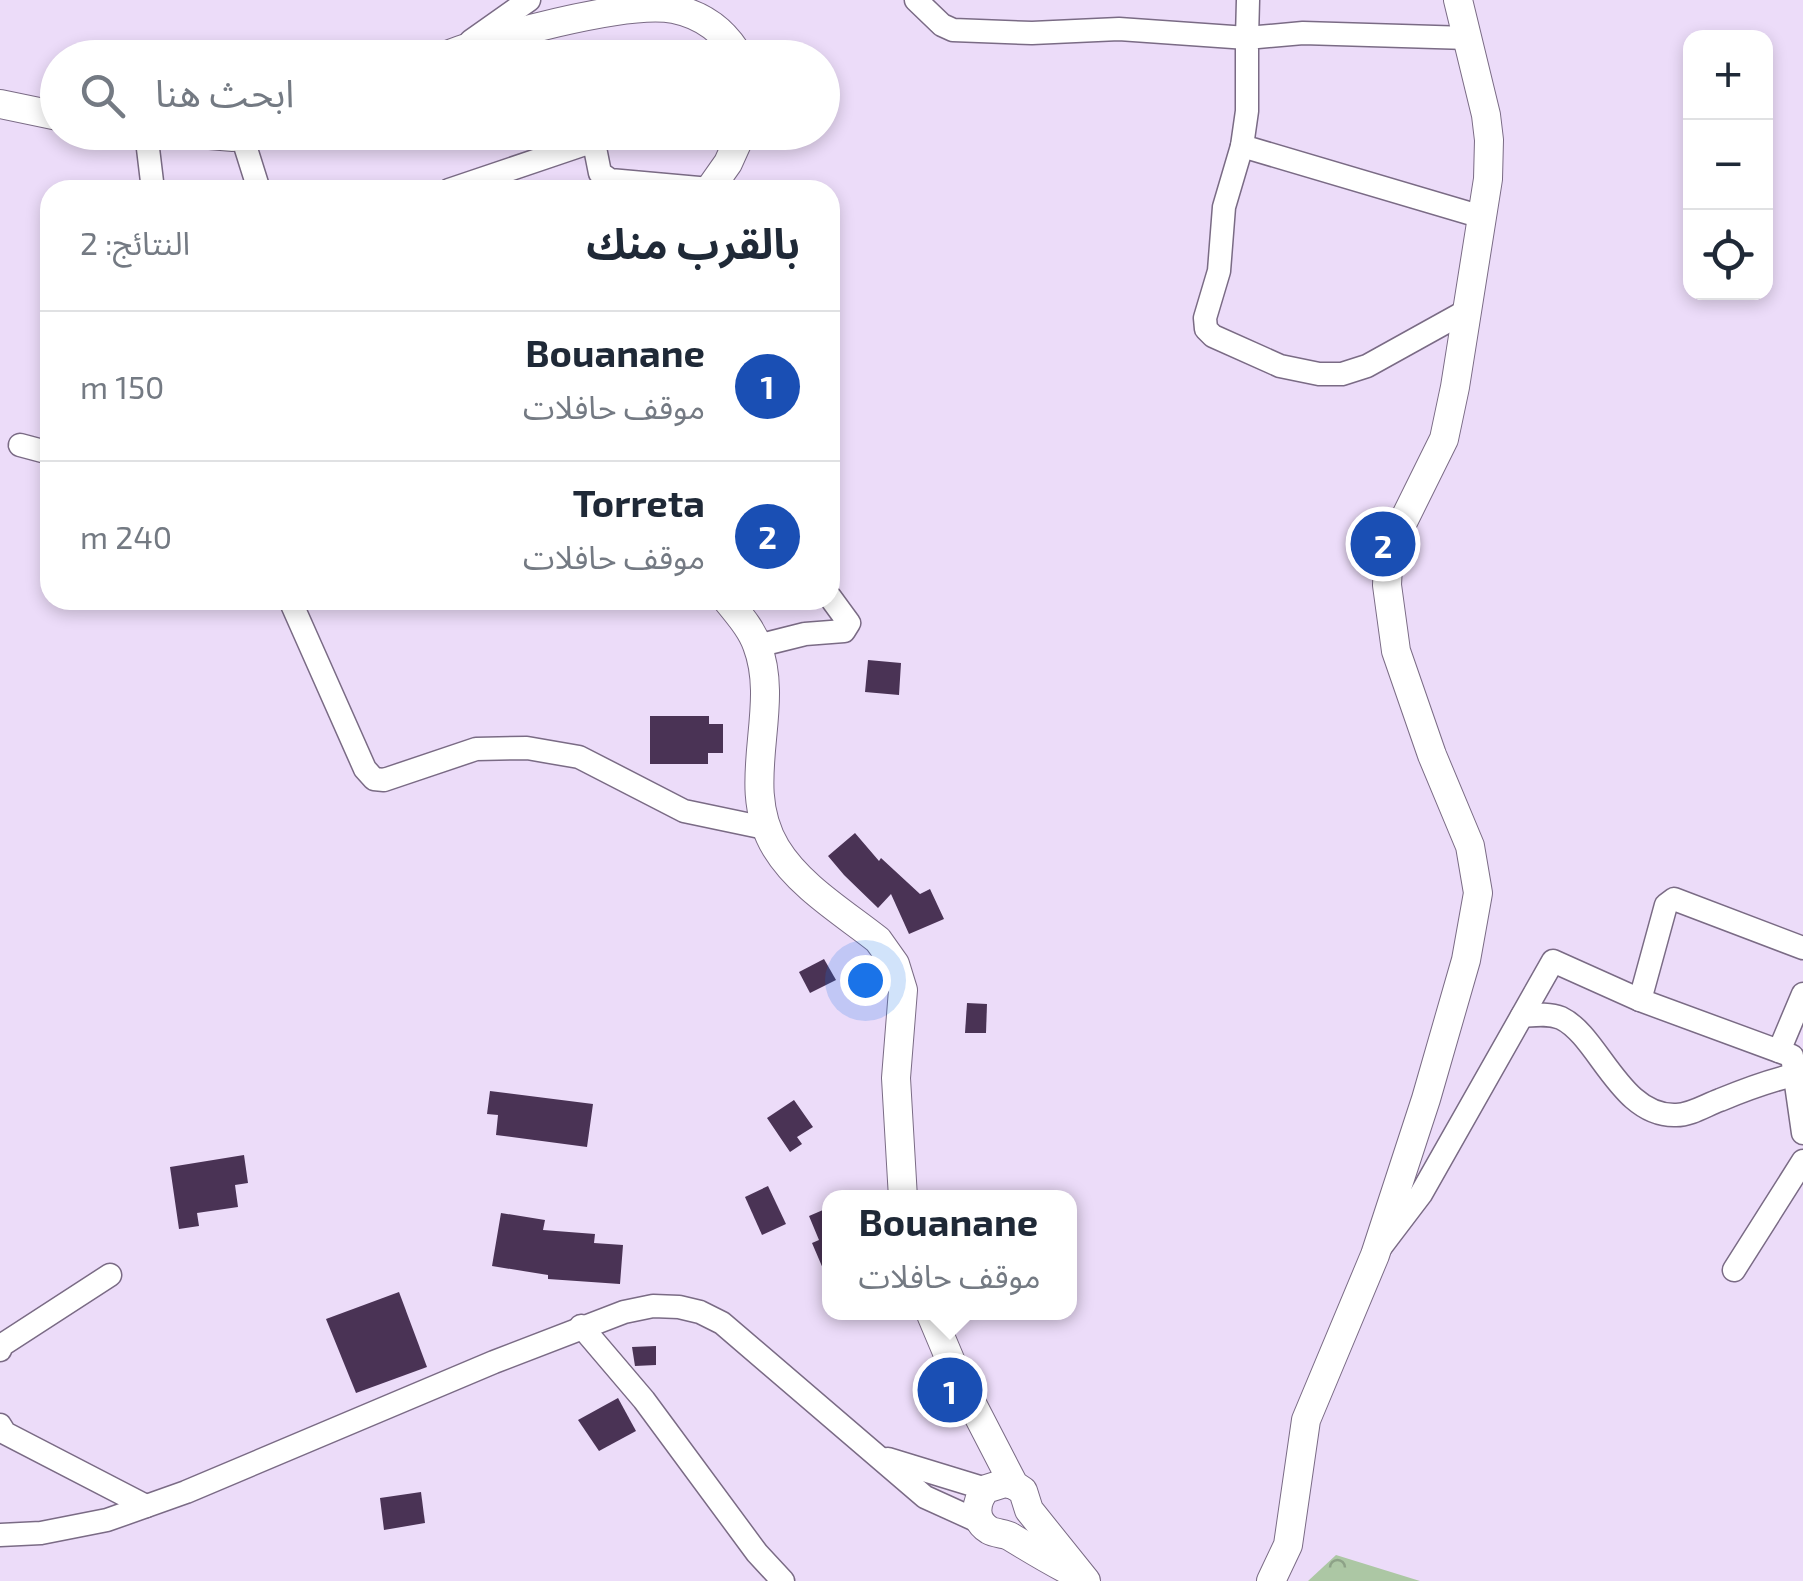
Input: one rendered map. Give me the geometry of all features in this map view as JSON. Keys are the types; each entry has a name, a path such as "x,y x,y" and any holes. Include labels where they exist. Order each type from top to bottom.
{"street":[{"path":"469,40 529,0"},
{"path":"916,0 942,25 966,31 1118,29 1247,38 1303,33 1468,38"},
{"path":"1248,0 1242,146 1224,206 1216,285 1204,318 1206,328 1214,336 1280,366 1342,374 1367,366 1468,310"},
{"path":"1271,1581 1288,1545 1300,1444 1313,1398 1374,1255 1457,994 1478,894 1470,846 1432,755 1396,651 1386,585 1397,534 1444,439 1482,217 1489,140 1458,0"},
{"path":"499,40 587,16 647,7 694,15 713,25 728,40"},
{"path":"0,104 40,112"},
{"path":"1242,146 1482,217"},
{"path":"148,150 152,180"},
{"path":"254,150 257,180"},
{"path":"478,180 565,150"},
{"path":"594,150 600,172 610,180"},
{"path":"716,180 734,150"},
{"path":"20,445 40,450"},
{"path":"294,610 365,769 374,780 476,749 527,748 579,757 684,810 765,828"},
{"path":"734,610 758,646 764,687 758,794 765,828 786,862 889,952 900,976 902,1006 896,1078 903,1190"},
{"path":"758,646 805,634 844,631 849,623 840,610"},
{"path":"1640,1000 1666,905 1674,898 1803,948"},
{"path":"1374,1255 1421,1194 1553,960 1640,1000 1792,1060"},
{"path":"1803,994 1792,1060 1803,1133"},
{"path":"1522,1016 1552,1015 1564,1019 1630,1095 1670,1115 1690,1112 1747,1089 1792,1060"},
{"path":"1734,1270 1803,1161"},
{"path":"0,1350 43,1317 110,1275"},
{"path":"0,1536 41,1533 107,1520 186,1492 581,1326 653,1306 700,1312 722,1323 925,1497 980,1522 991,1532 1008,1534 1020,1528 1029,1510"},
{"path":"934,1320 995,1448 997,1486 977,1506 980,1522"},
{"path":"581,1326 644,1400 757,1553 783,1581"},
{"path":"0,1425 5,1433 146,1506"},
{"path":"871,1453 926,1473 1023,1491 1029,1510 1083,1578"},
{"path":"1008,1534 1027,1550 1083,1578"}],"green space":[{"path":"1336,1555 1420,1581 1308,1581"}],"building":[{"path":"868,660 901,663 899,695 865,692"},
{"path":"650,716 709,716 709,724 723,724 723,753 708,753 708,764 650,764"},
{"path":"855,833 879,861 881,858 920,894 930,889 944,919 909,934 891,894 878,908 828,856"},
{"path":"824,959 836,980 810,993 799,972"},
{"path":"967,1003 987,1004 986,1033 965,1033"},
{"path":"490,1091 593,1104 587,1147 496,1135 498,1115 487,1114"},
{"path":"794,1100 813,1127 797,1137 802,1144 790,1152 767,1118"},
{"path":"244,1155 248,1183 235,1185 238,1207 197,1213 199,1226 179,1229 170,1167"},
{"path":"768,1186 786,1224 762,1235 745,1197"},
{"path":"822,1210 822,1266 812,1243 819,1240 809,1216"},
{"path":"501,1213 545,1220 543,1230 595,1234 594,1243 623,1245 620,1284 548,1279 548,1275 492,1266"},
{"path":"399,1292 427,1367 356,1393 326,1319"},
{"path":"656,1346 656,1365 635,1366 632,1347"},
{"path":"618,1398 636,1431 599,1451 578,1420"},
{"path":"421,1492 425,1523 384,1530 380,1498"}],"place":[{"name":"Torreta","path":"1383,544"},
{"name":"Bouanane","path":"950,1390"}]}
